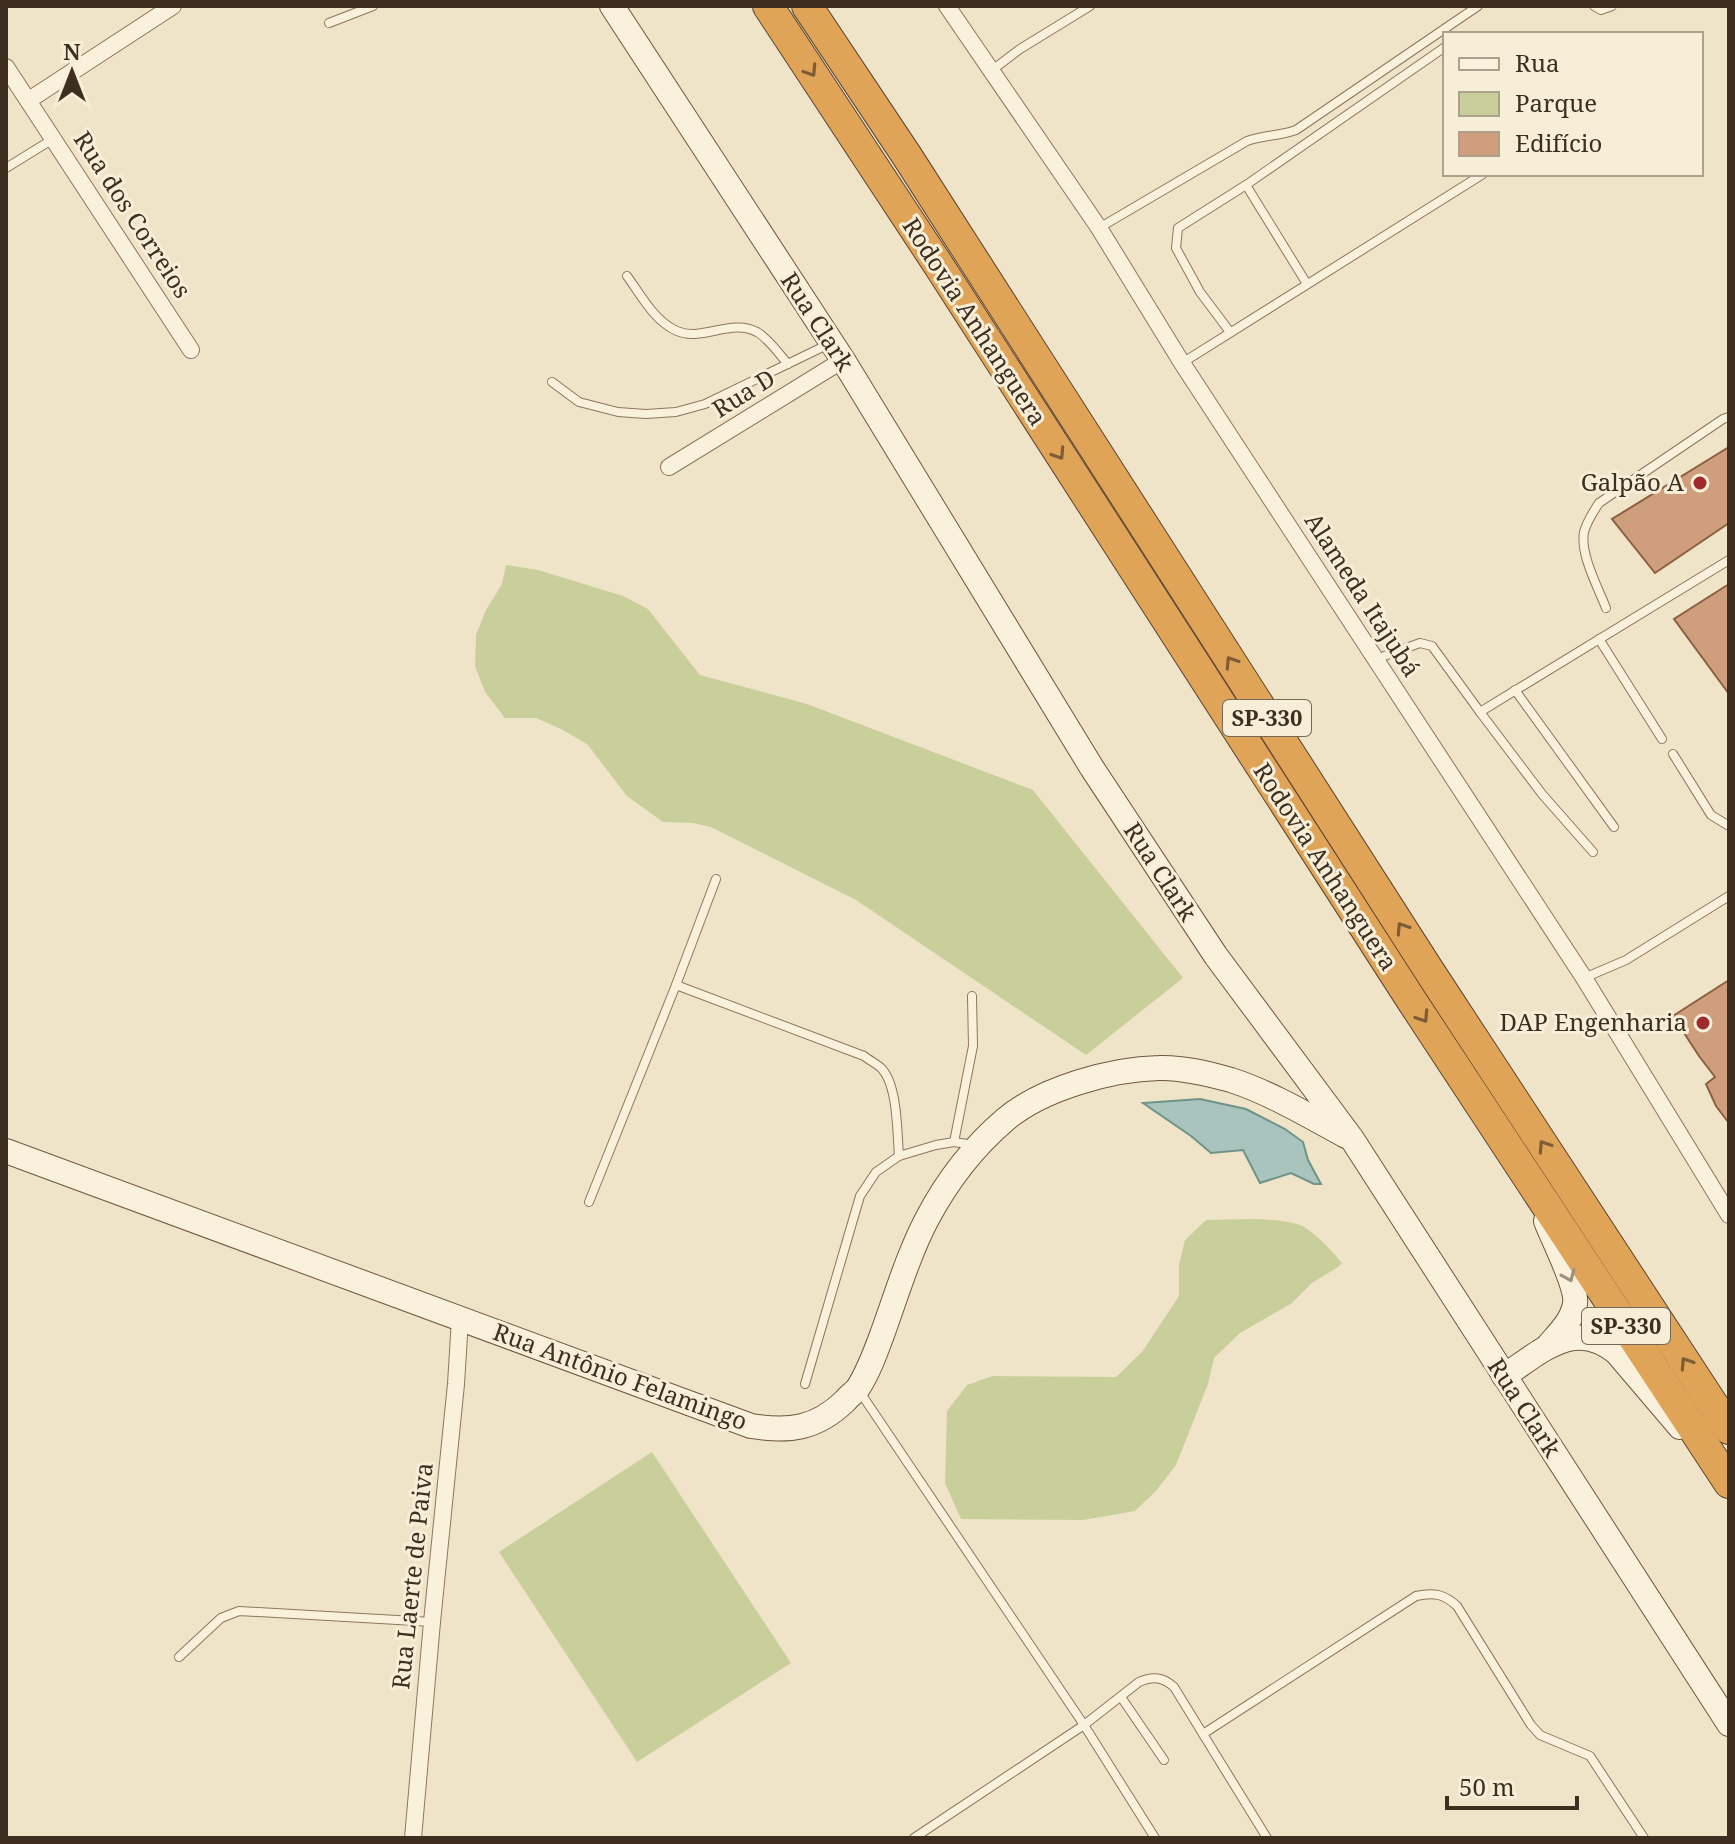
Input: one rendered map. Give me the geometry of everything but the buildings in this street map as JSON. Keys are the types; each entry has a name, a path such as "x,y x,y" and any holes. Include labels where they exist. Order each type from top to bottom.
{"highway":[{"name":"Rodovia Anhanguera","path":"768,6 1412,1001 1726,1478"},
{"name":"Rodovia Anhanguera","path":"807,6 916,170 1428,969 1729,1429"}],"main road":[{"name":"Rua Clark","path":"612,6 837,352 1100,781 1216,956 1352,1139 1729,1724"},
{"name":"Rua Antônio Felamingo","path":"6,1151 751,1426 775,1429 797,1428 818,1421 835,1411 858,1389 926,1222 966,1144 1047,1094 1095,1078 1163,1067 1230,1080 1265,1094 1352,1139"},
{"path":"1529,1178 1574,1288 1576,1301 1564,1328 1542,1352"},
{"path":"1504,1376 1564,1340 1577,1336 1605,1343 1726,1478"}],"street":[{"path":"29,100 173,6"},
{"name":"Alameda Itajubá","path":"947,6 1099,228 1182,363 1584,978 1729,1215"},
{"name":"Rua dos Correios","path":"6,67 191,350"},
{"name":"Rua D","path":"669,467 837,352"},
{"name":"Rua Laerte de Paiva","path":"413,1838 460,1319"}],"lane":[{"path":"329,23 373,6"},
{"path":"990,71 1090,6"},
{"path":"1099,228 1247,141 1262,136 1281,136 1296,130 1478,6"},
{"path":"1594,6 1601,10 1612,6"},
{"path":"1230,332 1200,292 1176,248 1178,228 1246,185 1443,48"},
{"path":"6,168 54,139"},
{"path":"1182,363 1480,176"},
{"path":"1246,185 1307,284"},
{"path":"627,276 656,316 675,330 690,335 726,328 754,331 788,364"},
{"path":"552,382 579,402 618,412 676,412 705,404 788,364 837,352"},
{"path":"1606,608 1585,554 1584,535 1589,518 1599,503 1729,417"},
{"path":"1480,712 1729,560"},
{"path":"1599,639 1662,739"},
{"path":"1376,659 1420,643 1432,646 1542,794 1593,852"},
{"path":"1515,690 1614,827"},
{"path":"1673,754 1711,815 1729,826"},
{"path":"589,1202 716,879"},
{"path":"1584,978 1626,960 1729,896"},
{"path":"676,985 864,1056 882,1068 889,1079 893,1097 899,1156"},
{"path":"805,1384 860,1196 876,1172 899,1156 966,1144 973,1046 972,996"},
{"path":"858,1389 1084,1725 1155,1838"},
{"path":"1203,1734 1416,1596 1438,1594 1457,1606 1531,1725 1540,1735 1590,1756 1644,1838"},
{"path":"179,1657 221,1618 239,1611 432,1622"},
{"path":"914,1838 1084,1725 1148,1678 1167,1681 1174,1687 1267,1838"},
{"path":"1121,1697 1164,1760"}],"green space":[{"path":"506,565 538,570 623,596 648,609 700,675 807,704 1033,790 1183,978 1086,1055 856,900 711,827 663,822 627,796 587,744 536,718 505,718 485,692 475,666 476,635 486,610 502,584"},
{"path":"1266,1219 1300,1225 1317,1236 1342,1263 1312,1283 1292,1303 1240,1333 1214,1358 1208,1384 1176,1465 1135,1511 1083,1520 961,1519 945,1483 947,1411 967,1385 993,1376 1116,1377 1142,1352 1179,1296 1179,1265 1185,1240 1206,1220"},
{"path":"652,1452 791,1663 637,1762 499,1552"}],"water":[{"path":"1200,1099 1246,1109 1285,1129 1303,1142 1308,1160 1321,1184 1314,1184 1291,1173 1260,1183 1243,1150 1211,1153 1143,1103"}],"place":[{"name":"Galpão A","path":"1700,483"},
{"name":"DAP Engenharia","path":"1703,1023"}]}
